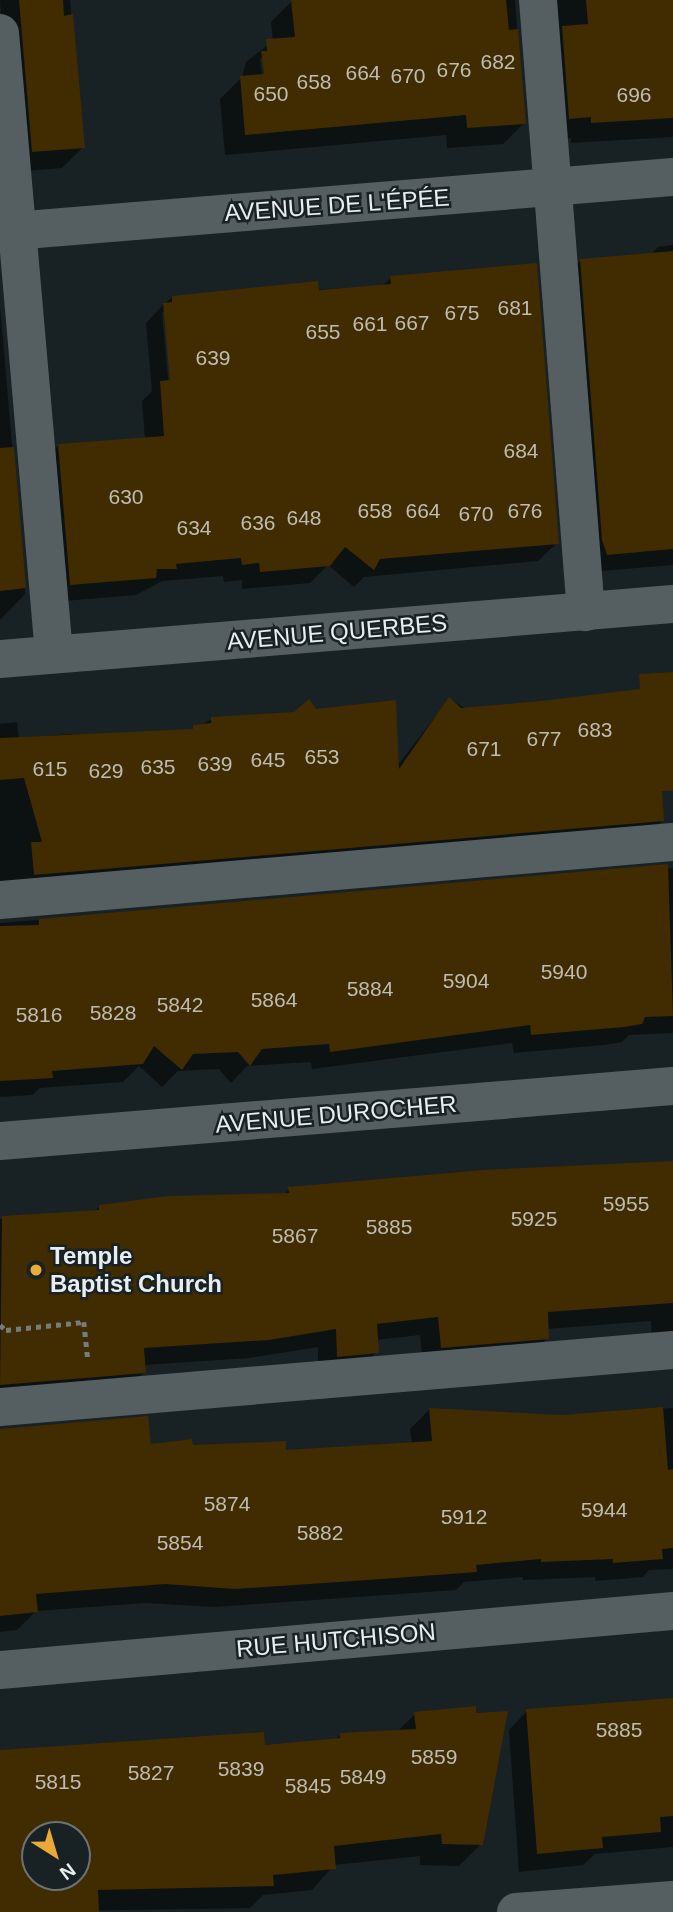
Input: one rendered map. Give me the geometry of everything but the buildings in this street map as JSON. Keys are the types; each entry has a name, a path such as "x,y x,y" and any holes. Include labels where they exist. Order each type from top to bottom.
{"street":[{"path":"538,0 550,188 586,612"},
{"path":"0,33 10,232 54,654"},
{"name":"AVENUE DE L'ÉPÉE","path":"10,232 673,177"},
{"name":"AVENUE QUERBES","path":"0,659 673,604"},
{"path":"0,900 673,842"},
{"name":"AVENUE DUROCHER","path":"0,1141 673,1086"},
{"path":"0,1407 673,1350"},
{"name":"RUE HUTCHISON","path":"0,1670 673,1611"},
{"path":"516,1912 673,1900"}],"path":[{"path":"0,1325 6,1330 84,1322 91,1398"}],"place":[{"name":"Temple Baptist Church","path":"36,1270"}]}
